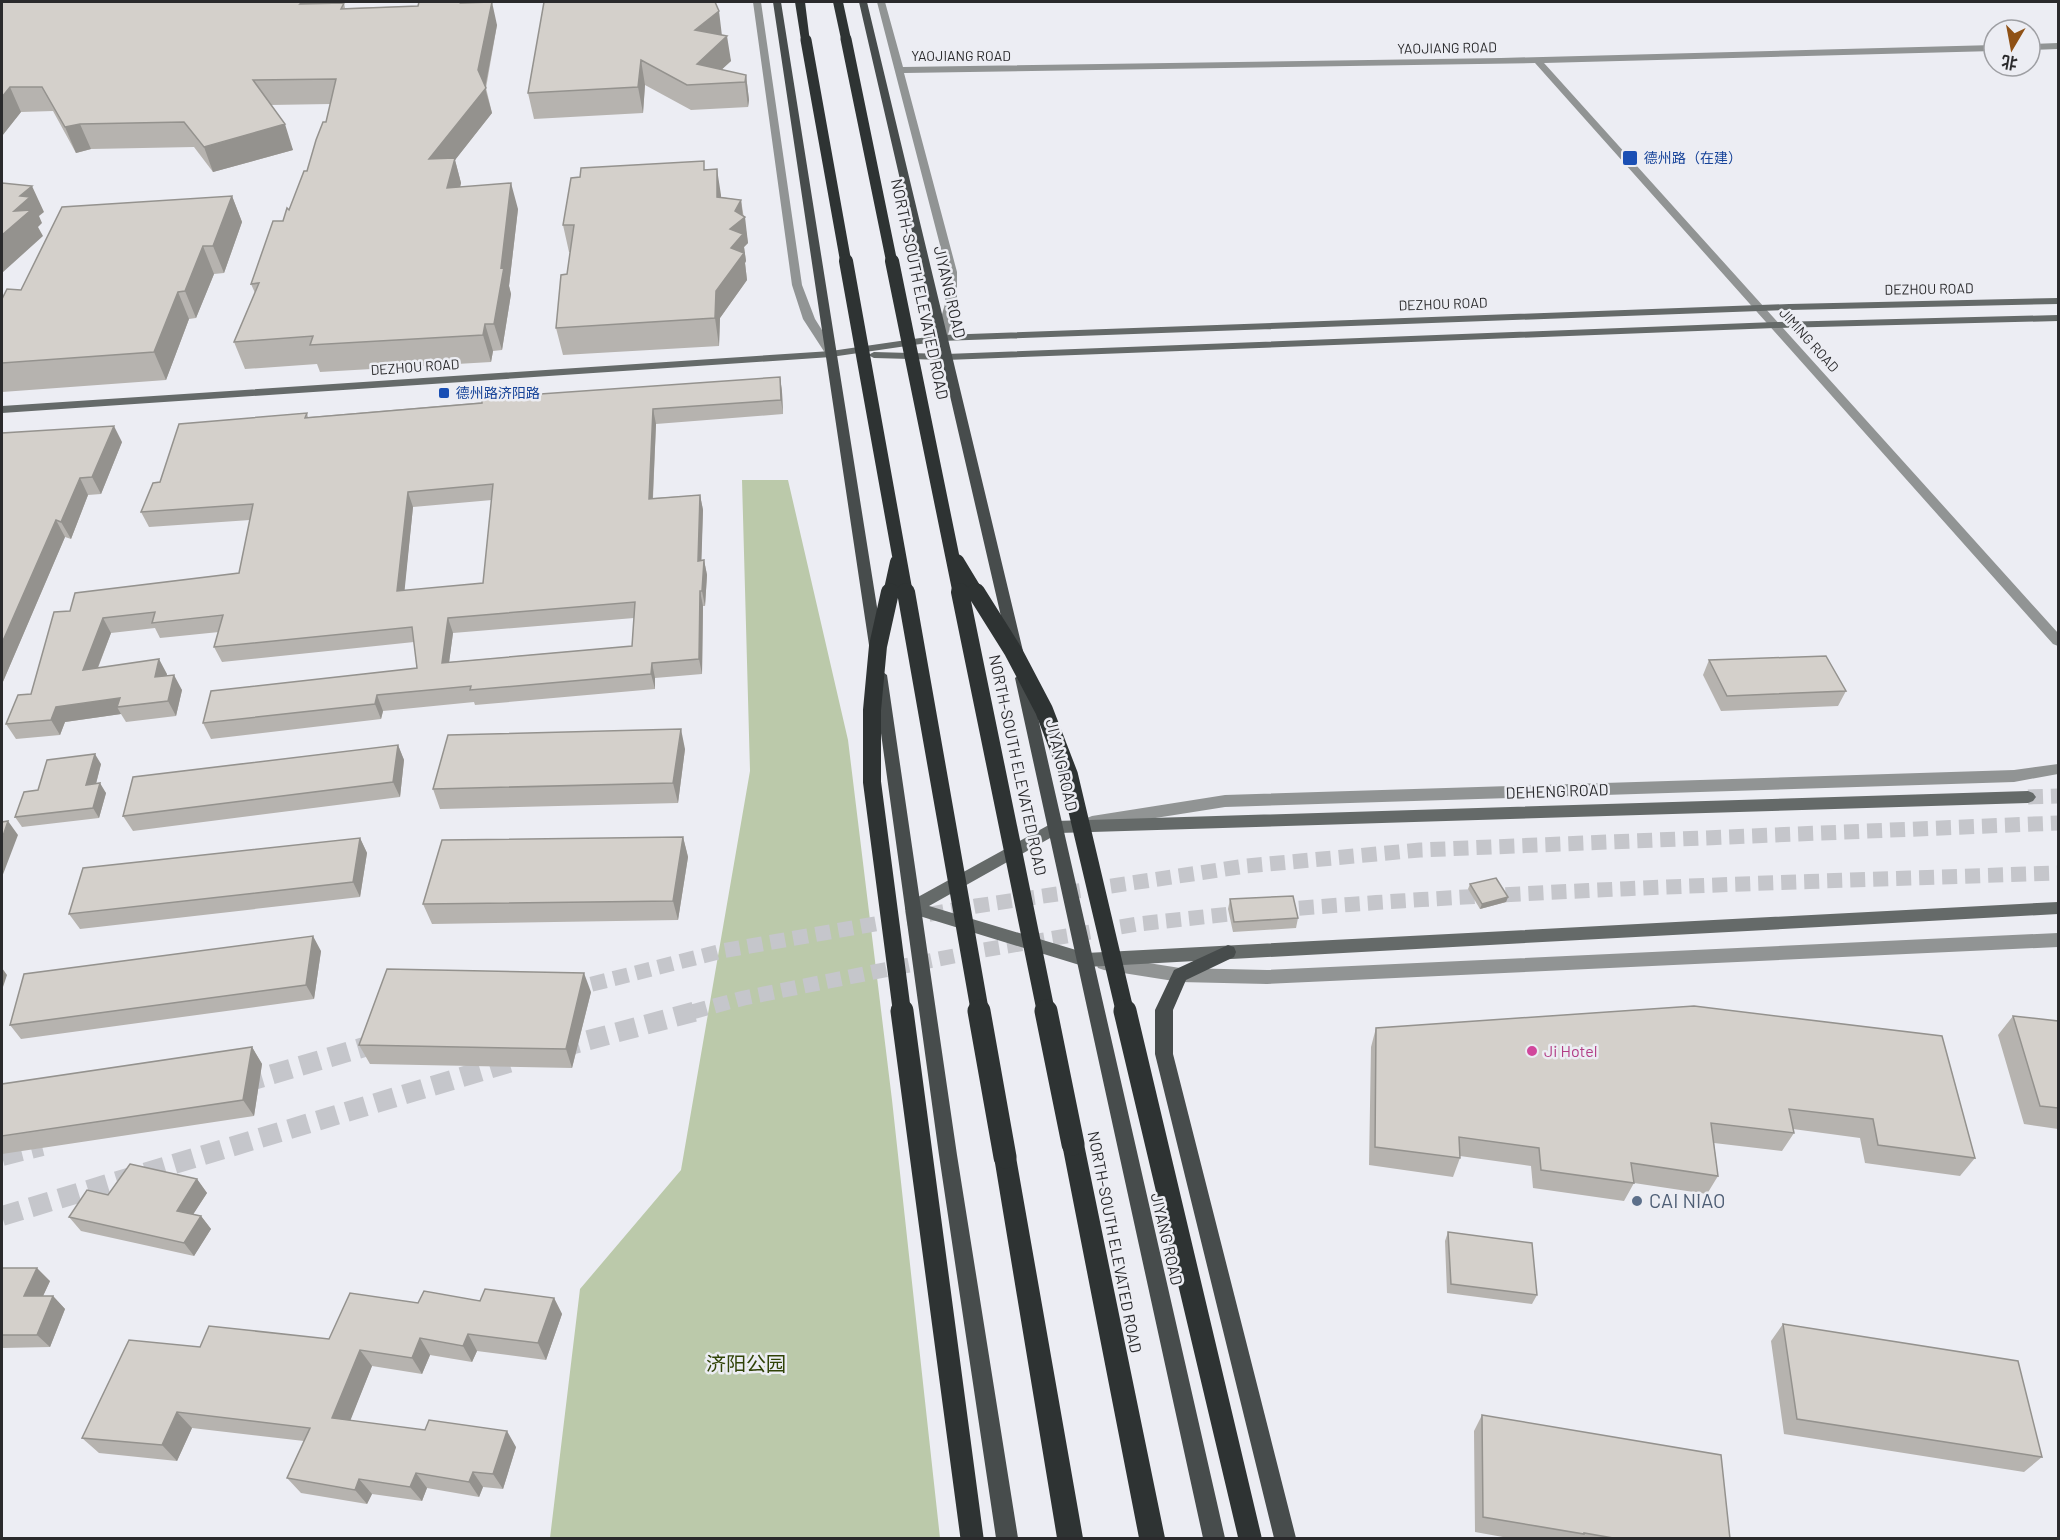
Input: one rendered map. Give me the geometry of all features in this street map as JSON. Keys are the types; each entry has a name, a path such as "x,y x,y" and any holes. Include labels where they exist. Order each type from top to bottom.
{"highway":[{"path":"800,2 899,554 1070,1539"},
{"name":"NORTH-SOUTH ELEVATED ROAD","path":"838,2 1152,1539"},
{"path":"950,550 1013,651 1044,710 1069,775 1250,1539"},
{"path":"899,554 878,645 872,711 872,783 972,1539"}],"main road":[{"path":"777,2 816,270 873,629 1007,1539"},
{"name":"JIYANG ROAD","path":"863,2 1056,827 1214,1539"},
{"path":"1228,952 1180,975 1164,1010 1164,1054 1285,1539"}],"street":[{"path":"757,2 797,285 809,319 831,354"},
{"path":"881,2 952,272 951,304 941,338"},
{"path":"2042,47 2058,46"},
{"name":"YAOJIANG ROAD","path":"900,70 1537,60 1982,48"},
{"name":"JIMING ROAD","path":"1537,60 2058,641"},
{"name":"DEZHOU ROAD","path":"2,410 831,354 941,338 1760,308 2058,301"},
{"name":"DEZHOU ROAD","path":"831,354 946,357 1774,325 2058,318"},
{"name":"DEHENG ROAD","path":"1056,827 1226,801 2014,776 2058,769"},
{"path":"913,908 1056,827 2028,797"},
{"path":"913,908 1086,960 1180,975 1267,977 2058,940"},
{"path":"1086,960 2058,908"}],"green space":[{"name":"济阳公园","path":"742,480 788,480 848,740 892,1100 940,1538 550,1538 580,1289 681,1170 750,771"}],"building":[{"path":"2,2 344,3 341,9 418,6 419,2 492,2 478,70 486,88 429,159 455,158 447,188 511,183 501,268 504,267 494,324 485,324 483,335 310,345 313,336 234,342 259,283 251,284 273,221 283,221 304,171 307,171 316,140 323,122 326,122 336,79 253,80 285,124 204,147 184,122 80,124 65,127 42,87 10,87 2,97"},
{"path":"544,2 715,2 719,11 695,30 727,36 697,64 746,75 745,82 687,85 641,60 638,87 528,93"},
{"path":"704,161 704,170 717,169 717,197 741,200 735,211 745,217 730,229 743,234 731,248 744,253 716,291 715,318 556,328 561,275 567,274 574,225 563,225 571,178 580,177 581,168"},
{"path":"2,183 32,186 20,196 30,197 14,211 31,210 2,235"},
{"path":"232,196 213,246 203,246 185,291 178,292 154,352 2,363 2,299 7,289 21,290 62,207"},
{"path":"780,377 781,400 653,409 649,499 700,495 698,561 704,560 702,591 700,591 699,659 652,663 651,674 470,690 471,686 377,695 375,704 203,723 211,691 417,668 412,627 214,647 223,615 152,623 155,612 103,618 83,670 159,659 155,677 174,675 168,701 117,707 120,698 56,707 51,720 6,724 18,695 31,694 54,612 70,611 75,593 239,573 253,504 141,512 153,483 160,482 179,424 307,413 305,418 482,403 482,398","holes":["493,484 483,583 397,591 408,492","635,602 632,646 442,663 448,618"]},
{"path":"114,426 92,477 80,478 61,522 56,520 2,643 2,433"},
{"path":"1826,656 1846,691 1727,696 1709,660"},
{"path":"681,729 673,783 433,789 448,735"},
{"path":"398,745 393,782 123,816 133,777"},
{"path":"95,754 86,785 100,783 93,808 15,817 24,792 38,790 47,760"},
{"path":"8,821 2,839 2,822"},
{"path":"683,837 673,901 423,904 442,840"},
{"path":"360,838 353,882 69,914 83,868"},
{"path":"1496,878 1508,897 1482,904 1470,884"},
{"path":"1293,896 1298,918 1234,922 1230,899"},
{"path":"313,936 306,985 10,1025 24,974"},
{"path":"387,969 584,973 566,1049 359,1045"},
{"path":"1694,1006 1942,1036 1975,1158 1878,1145 1873,1119 1789,1109 1794,1133 1711,1123 1718,1176 1631,1163 1634,1183 1541,1170 1539,1148 1459,1137 1460,1158 1375,1147 1376,1028"},
{"path":"2013,1016 2058,1021 2058,1108 2040,1106"},
{"path":"252,1047 243,1100 2,1136 2,1084"},
{"path":"130,1164 197,1179 177,1211 201,1216 184,1243 69,1217 87,1190 108,1195"},
{"path":"1448,1232 1532,1243 1537,1295 1451,1284"},
{"path":"2,1268 37,1268 24,1296 53,1296 37,1335 2,1335"},
{"path":"485,1289 554,1298 538,1343 468,1334 463,1346 420,1338 412,1358 360,1350 332,1418 425,1430 429,1420 507,1431 493,1474 473,1472 469,1482 416,1473 410,1487 359,1479 355,1490 287,1478 310,1428 177,1412 162,1445 82,1438 129,1340 200,1347 209,1326 329,1339 350,1293 418,1303 424,1291 480,1301"},
{"path":"1783,1324 2018,1361 2042,1457 1797,1419"},
{"path":"1482,1415 1721,1455 1730,1539 1619,1539 1483,1517"}],"tunnel":[{"path":"2028,797 2058,796"},
{"path":"569,990 722,951 976,906 1246,866 1420,850 2058,823"},
{"path":"1276,910 1569,891 2058,873"},
{"path":"692,1012 744,998 984,950 1138,924 1249,912"},
{"path":"559,1048 697,1011"},
{"path":"243,1083 381,1042"},
{"path":"2,1216 515,1061"},
{"path":"2,1156 42,1146"}],"place":[{"name":"德州路（在建）","path":"1630,158"},
{"name":"德州路济阳路","path":"444,393"},
{"name":"Ji Hotel","path":"1532,1051"},
{"name":"CAI NIAO","path":"1637,1201"}]}
